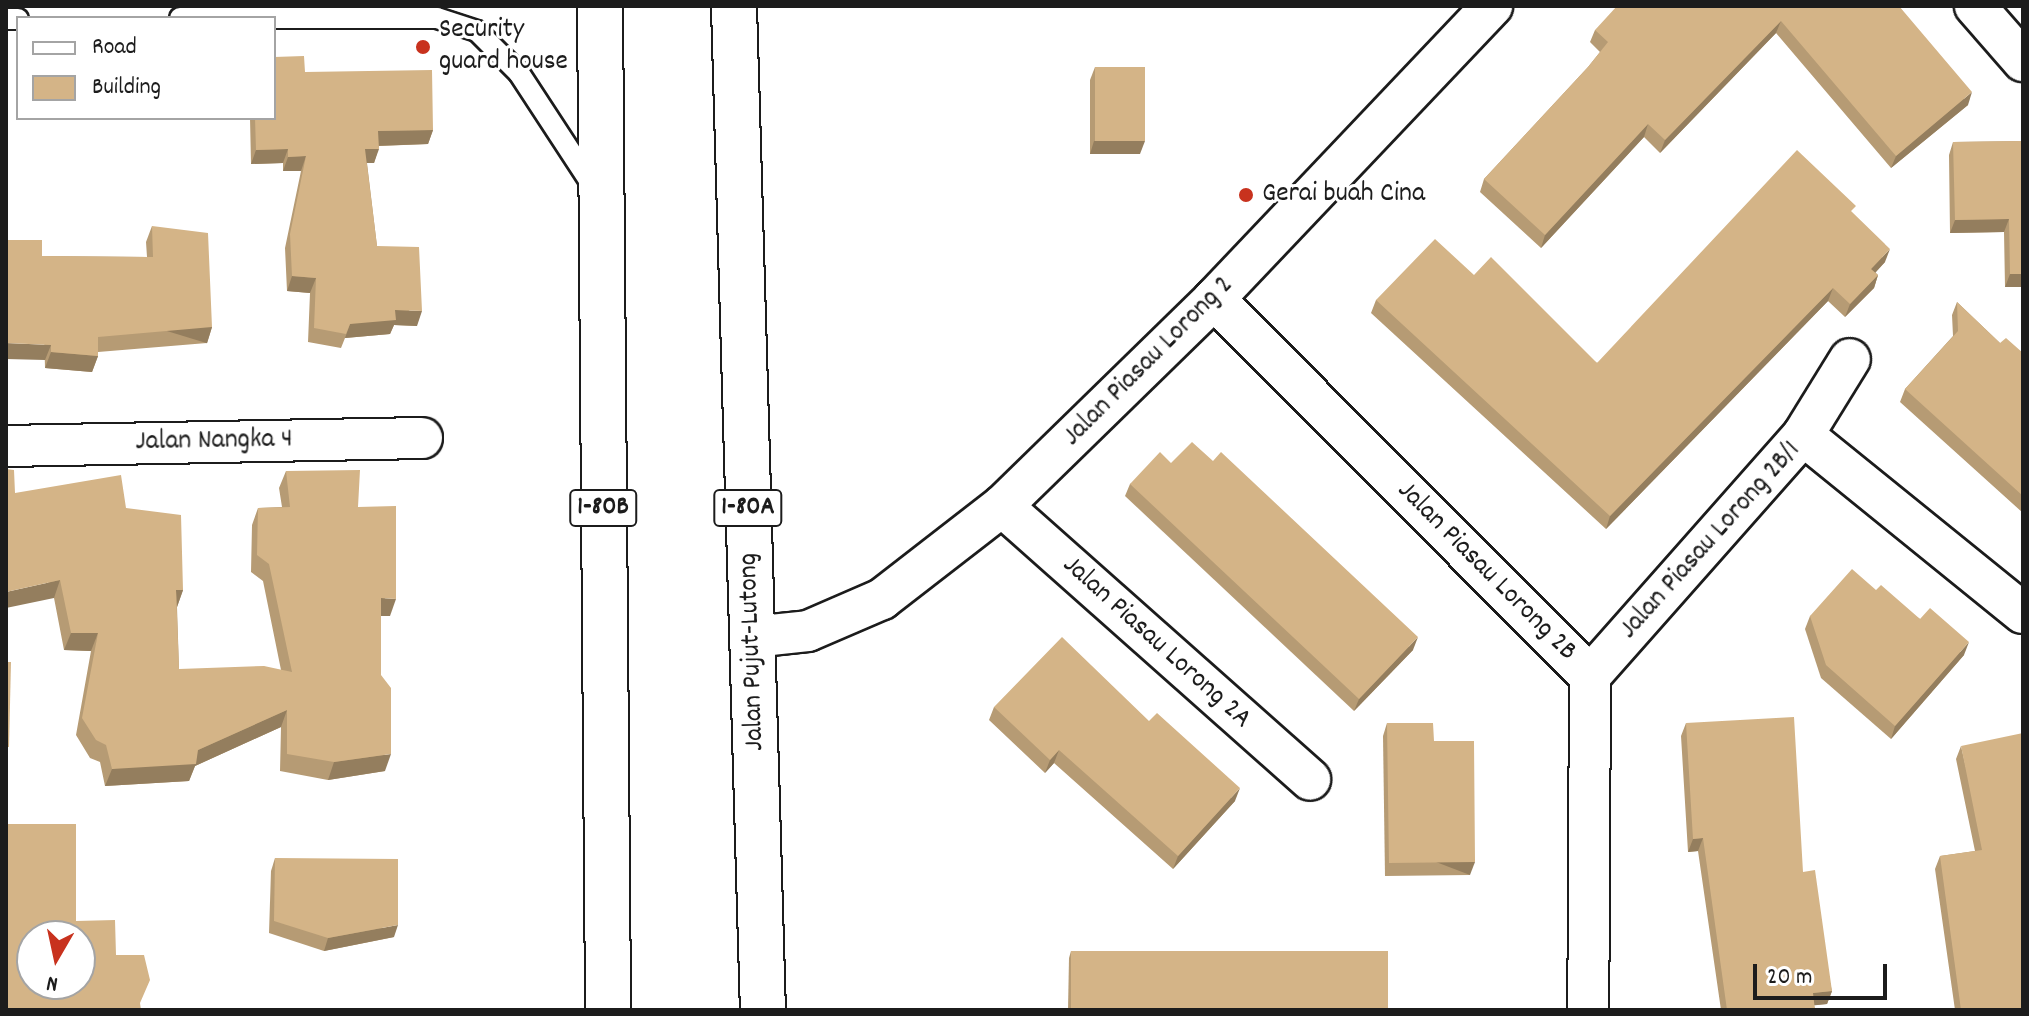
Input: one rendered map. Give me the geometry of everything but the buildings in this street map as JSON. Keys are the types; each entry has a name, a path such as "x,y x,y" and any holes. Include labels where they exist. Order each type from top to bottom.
{"highway":[{"name":"1-80B","path":"600,6 599,196 608,1010"},
{"name":"Jalan Pujut-Lutong","path":"734,6 763,1010"}],"street":[{"name":"Jalan Piasau Lorong 2","path":"752,637 808,631 882,599 1002,506 1214,299 1492,6"},
{"path":"1975,6 2023,61"},
{"name":"Jalan Piasau Lorong 2B","path":"1214,299 1590,676 1588,1010"},
{"path":"1803,435 1850,359"},
{"name":"Jalan Piasau Lorong 2B/1","path":"1590,676 1803,435 2023,613"},
{"name":"Jalan Nangka 4","path":"6,446 422,438"},
{"name":"Jalan Piasau Lorong 2A","path":"1002,506 1310,779"}],"lane":[{"path":"237,16 378,11 437,18 477,31 519,73 599,196"}],"place":[{"name":"Security guard house","path":"423,47"},
{"name":"Gerai buah Cina","path":"1246,195"}]}
